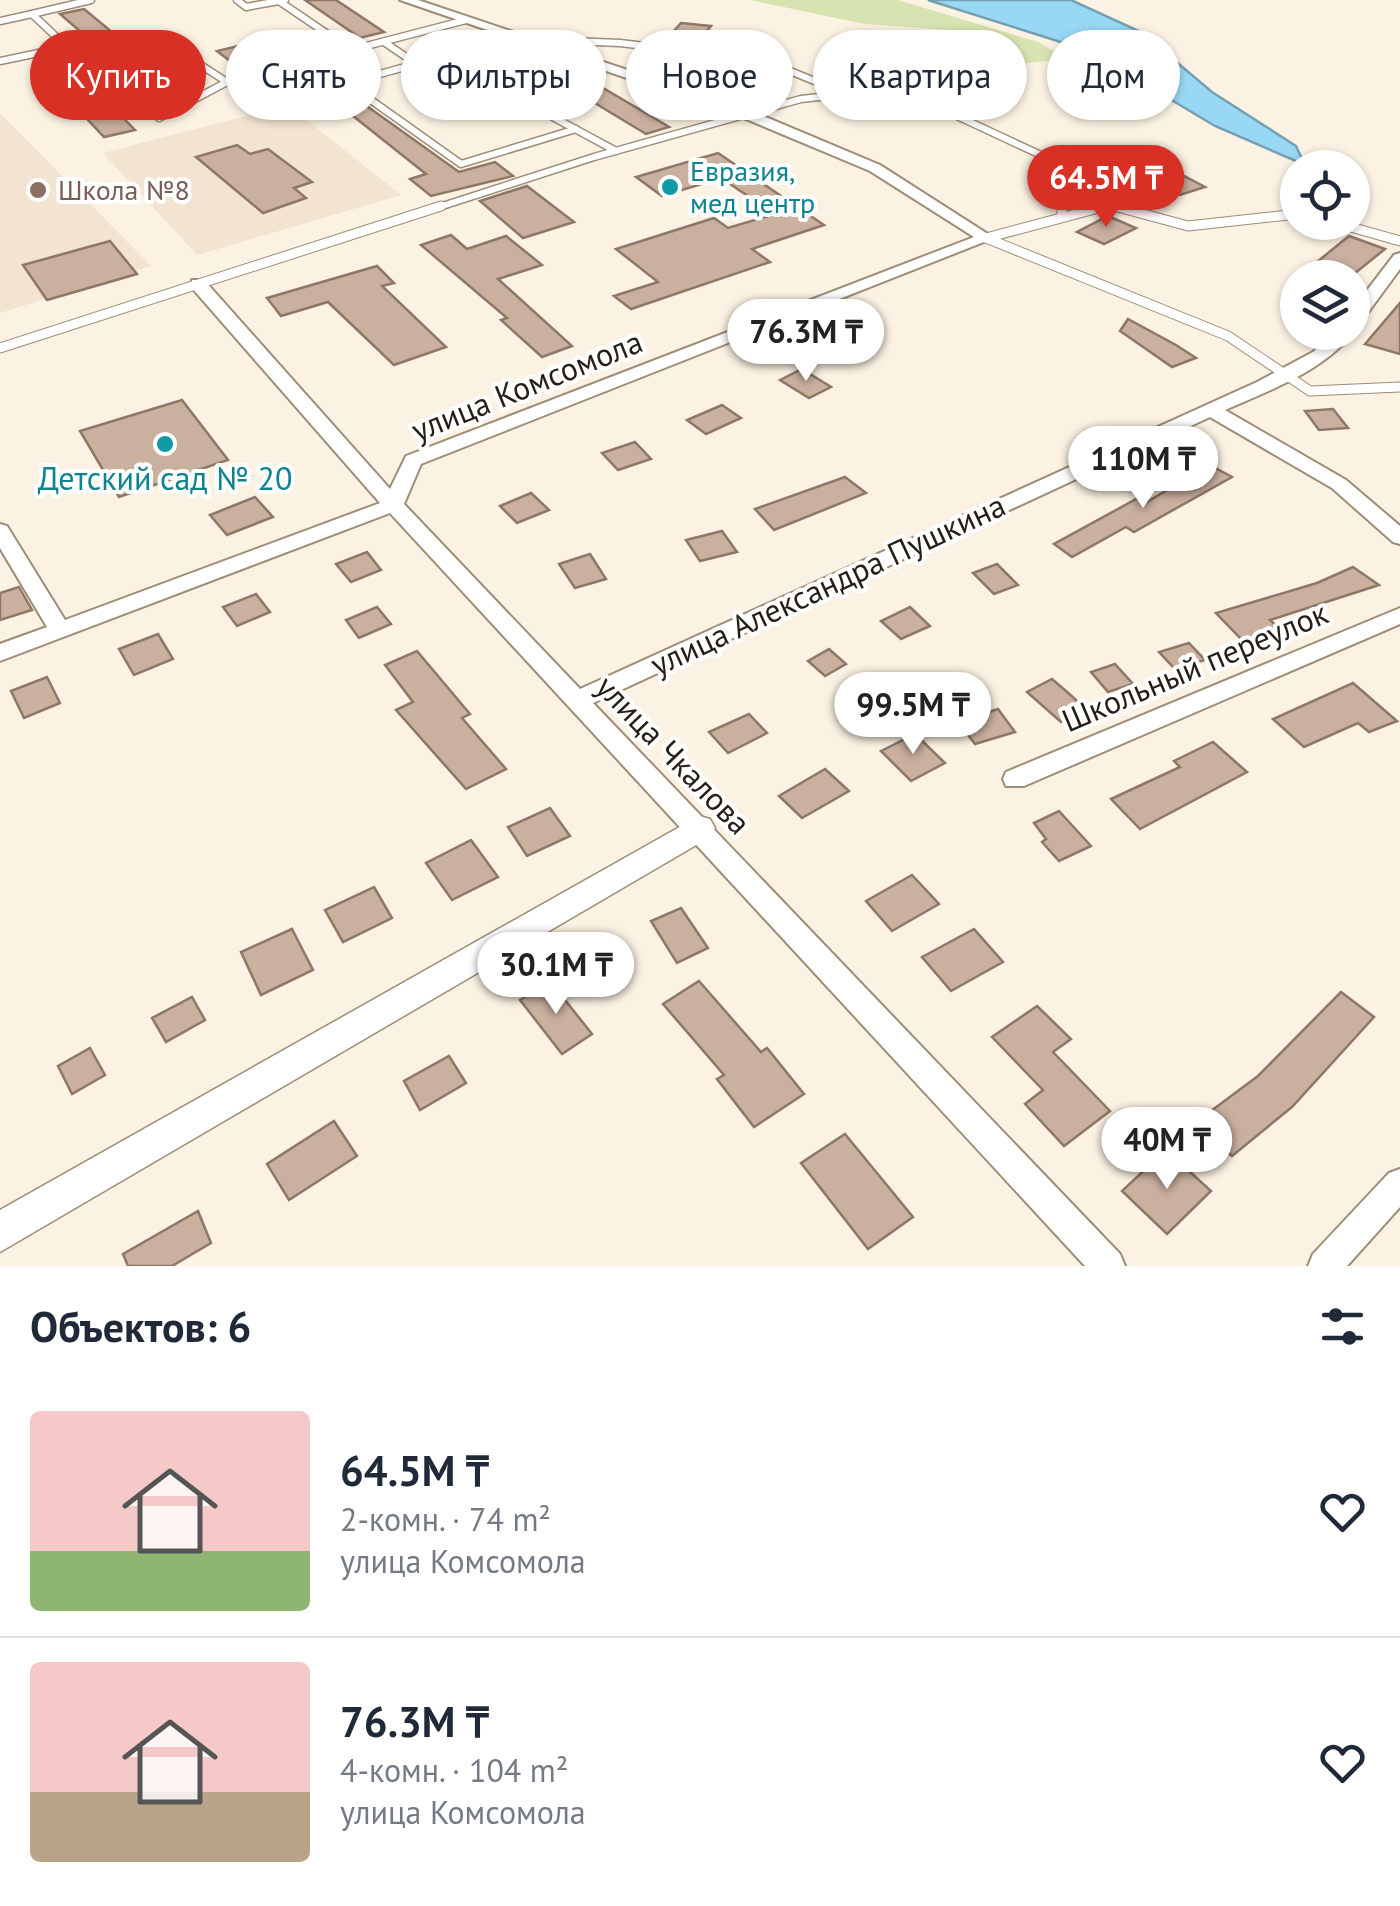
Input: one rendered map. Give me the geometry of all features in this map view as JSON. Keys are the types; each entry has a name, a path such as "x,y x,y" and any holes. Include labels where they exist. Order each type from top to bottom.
{"street":[{"path":"406,0 497,30"},
{"path":"761,120 875,168 986,238"},
{"name":"улица Комсомола","path":"393,505 413,460 986,238"},
{"path":"1370,298 1400,258"},
{"name":"улица Чкалова","path":"198,284 393,505 1108,1266"},
{"name":"улица Александра Пушкина","path":"575,701 1211,410 1326,350"},
{"path":"1211,410 1339,484 1400,536"},
{"path":"0,653 393,505"},
{"path":"0,531 60,630"},
{"name":"Школьный переулок","path":"1015,779 1400,615"},
{"path":"0,1232 699,828"},
{"path":"1325,1266 1400,1184"}],"lane":[{"path":"0,20 91,0"},
{"path":"237,0 246,6 282,1 323,30"},
{"path":"0,61 67,46 32,14"},
{"path":"381,43 466,20"},
{"path":"384,42 401,54"},
{"path":"606,42 763,60 813,80"},
{"path":"196,62 226,82 158,118 115,82 196,62"},
{"path":"401,68 347,83 461,164 576,129"},
{"path":"559,120 616,151"},
{"path":"0,348 616,151 736,120"},
{"path":"971,120 1014,138 1043,156 1063,186 1062,215"},
{"path":"986,238 1110,205 1188,226 1280,216"},
{"path":"1370,233 1400,242"},
{"path":"986,238 1228,336 1310,391 1400,386"}],"shaded area":[{"name":"Школа №8","path":"0,113 151,266 0,313"},
{"path":"230,120 307,120 401,195 197,255 103,153"}],"green space":[{"path":"750,0 898,0 998,30 952,30 864,24"},
{"path":"1027,39 1047,47 1047,61 1027,63"}],"water":[{"path":"928,0 1071,0 1137,30 1047,30 1047,38"},
{"path":"1180,65 1212,92 1298,150 1280,150 1280,154 1215,126 1180,105"}],"building":[{"path":"305,0 336,0 381,30 348,30"},
{"path":"84,9 109,30 78,30 60,14"},
{"path":"681,23 711,26 708,30 675,30"},
{"path":"606,90 626,102 626,120 657,120 669,127 646,134 606,110"},
{"path":"381,116 459,172 495,162 513,176 431,196 410,179 426,174 358,120 381,120"},
{"path":"88,120 125,120 135,130 104,137"},
{"path":"237,145 250,154 268,149 312,182 294,188 306,198 263,213 196,157"},
{"path":"718,153 824,225 752,249 770,262 631,309 614,296 658,282 616,249 714,218 728,228 775,214 721,178 662,196 636,177"},
{"path":"1150,158 1205,187 1180,195 1126,166"},
{"path":"527,186 574,222 523,238 480,201"},
{"path":"1108,216 1136,228 1104,244 1077,232"},
{"path":"451,235 467,249 506,236 542,265 498,279 572,346 542,357 501,320 507,318 421,245"},
{"path":"1344,240 1360,240 1385,249 1370,261 1319,260"},
{"path":"110,241 137,274 47,300 23,265"},
{"path":"377,266 394,283 382,286 446,347 394,365 328,302 281,316 267,298"},
{"path":"1400,303 1400,354 1370,345 1370,338"},
{"path":"1128,319 1196,358 1172,367 1120,331"},
{"path":"802,369 831,387 809,398 780,380"},
{"name":"Детский сад № 20","path":"182,400 228,460 119,497 80,431"},
{"path":"722,405 741,418 706,434 687,420"},
{"path":"1333,409 1348,428 1319,430 1305,411"},
{"path":"635,442 651,459 618,470 602,453"},
{"path":"1210,465 1232,477 1134,532 1126,527 1072,557 1054,544 1138,498 1145,503"},
{"path":"845,477 866,493 774,530 755,509"},
{"path":"531,493 549,510 517,523 500,506"},
{"path":"255,497 273,517 227,535 210,515"},
{"path":"722,531 737,552 700,561 686,540"},
{"path":"367,552 381,570 351,582 336,564"},
{"path":"590,554 606,579 575,588 559,564"},
{"path":"997,564 1018,585 994,594 973,573"},
{"path":"1353,567 1379,585 1270,620 1282,631 1245,643 1216,613 1317,583"},
{"path":"19,587 32,610 0,620 0,593"},
{"path":"256,594 270,612 237,626 223,607"},
{"path":"377,607 391,624 359,638 346,620"},
{"path":"910,607 930,626 901,639 881,621"},
{"path":"158,634 173,659 134,675 119,649"},
{"path":"1189,643 1205,660 1175,669 1159,652"},
{"path":"829,649 846,664 825,676 808,661"},
{"path":"417,651 470,714 462,718 506,769 466,789 396,710 413,702 385,665"},
{"path":"1115,664 1133,684 1108,692 1091,672"},
{"path":"47,677 60,703 24,718 11,691"},
{"path":"1052,679 1086,709 1061,722 1027,692"},
{"path":"1353,683 1397,721 1369,732 1358,723 1304,747 1273,719"},
{"path":"998,709 1015,732 975,744 958,722"},
{"path":"749,714 767,733 728,753 709,732"},
{"path":"915,734 945,763 911,781 881,751"},
{"path":"1213,742 1247,772 1140,829 1111,799 1180,767 1174,761"},
{"path":"825,769 849,791 802,818 779,796"},
{"path":"550,808 570,836 527,856 508,827"},
{"path":"1059,811 1091,846 1059,861 1042,842 1046,839 1034,823"},
{"path":"471,840 498,877 452,900 426,863"},
{"path":"912,875 939,904 892,931 866,901"},
{"path":"374,887 392,918 343,942 325,910"},
{"path":"681,908 708,948 677,963 651,921"},
{"path":"292,929 313,970 261,995 241,952"},
{"path":"974,929 1003,962 951,991 922,957"},
{"path":"550,981 592,1034 562,1054 520,1000"},
{"path":"699,981 761,1052 767,1048 804,1094 754,1127 717,1079 724,1075 663,1004"},
{"path":"1341,992 1374,1017 1292,1107 1232,1156 1196,1122 1258,1076"},
{"path":"192,997 205,1020 166,1042 152,1018"},
{"path":"1037,1006 1071,1039 1053,1052 1110,1111 1064,1146 1025,1104 1043,1090 992,1037"},
{"path":"90,1048 105,1075 72,1094 58,1066"},
{"path":"449,1056 466,1083 420,1110 404,1081"},
{"path":"334,1121 357,1156 289,1200 267,1164"},
{"path":"845,1134 913,1217 868,1249 801,1163"},
{"path":"1166,1150 1211,1191 1167,1234 1122,1191"},
{"path":"198,1211 211,1243 172,1266 128,1266 123,1254"}],"place":[{"name":"Евразия, мед центр","path":"670,187"},
{"name":"Школа №8","path":"38,190"},
{"name":"Детский сад № 20","path":"165,444"}]}
